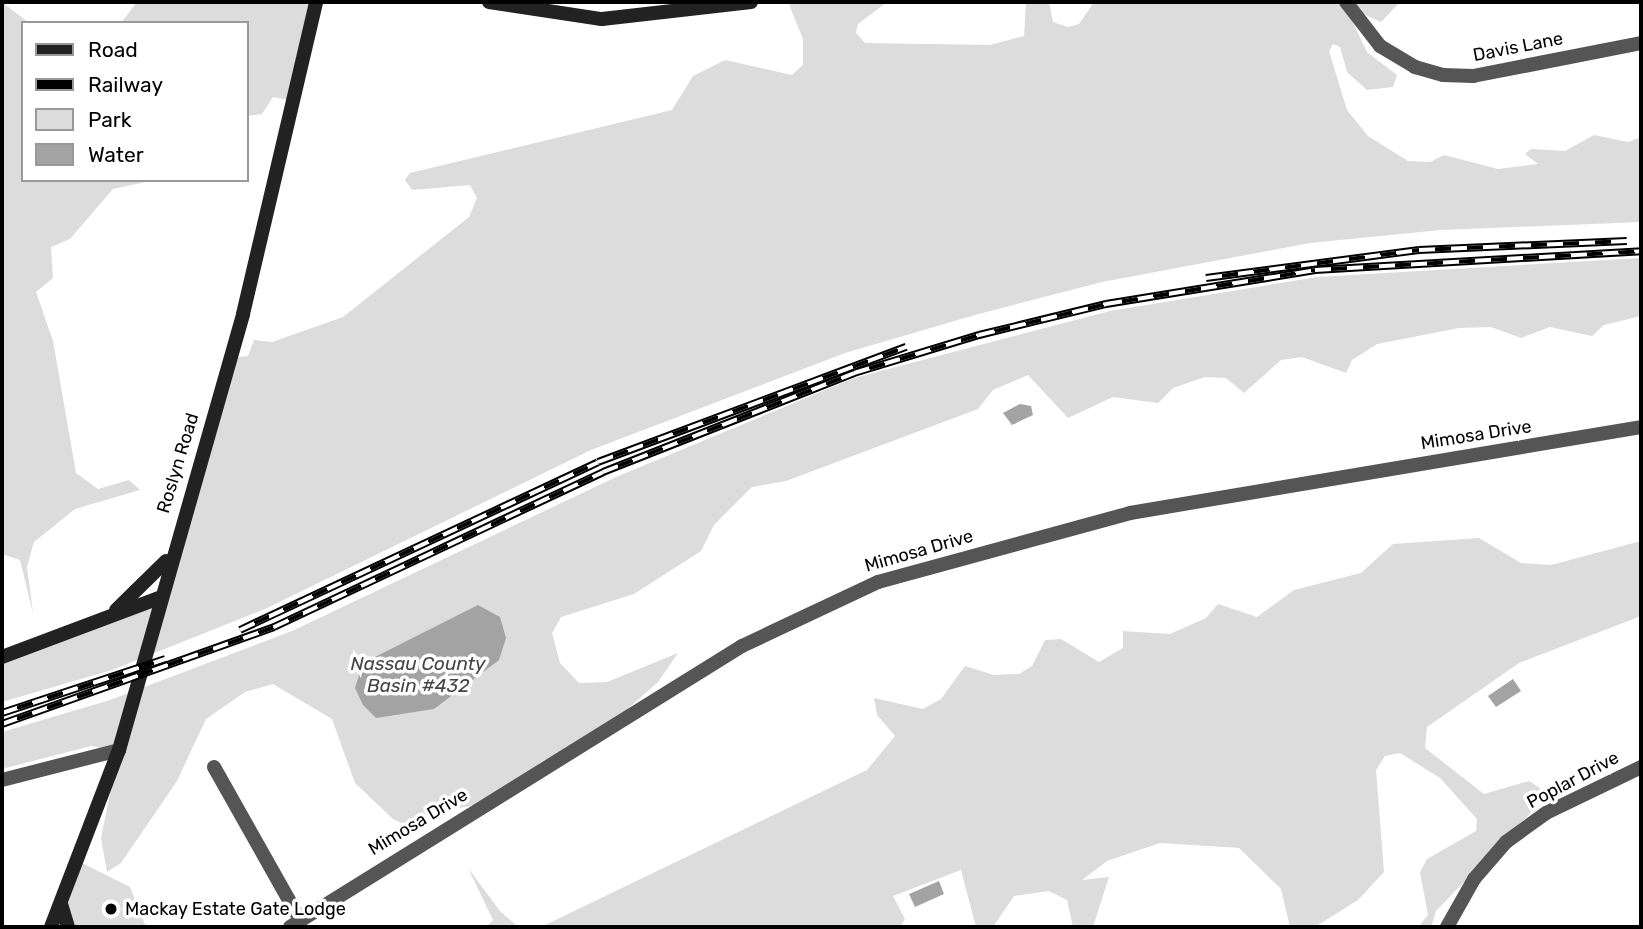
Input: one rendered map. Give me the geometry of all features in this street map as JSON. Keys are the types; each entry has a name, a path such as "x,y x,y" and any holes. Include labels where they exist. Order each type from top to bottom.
{"main road":[{"name":"Roslyn Road","path":"51,927 119,750 173,547 243,314 316,2"},
{"path":"489,2 602,19 751,2"},
{"path":"109,616 152,580 173,547"},
{"path":"2,657 159,598"},
{"path":"61,904 68,927"}],"street":[{"name":"Davis Lane","path":"1346,2 1380,46 1415,68 1443,75 1473,76 1641,43"},
{"name":"Mimosa Drive","path":"294,923 741,646 878,582 1130,513 1641,427"},
{"path":"2,779 119,750"},
{"path":"214,766 294,923"},
{"name":"Poplar Drive","path":"1447,927 1474,878 1506,842 1546,813 1641,767"}],"green space":[{"path":"2,2 26,21 21,21 21,182 146,182 113,189 70,239 51,247 53,278 36,292 53,341 76,473 98,489 129,480 140,490 75,509 34,542 27,567 33,613 20,560 2,554"},
{"path":"137,2 316,2 294,101 273,97 262,114 248,116 248,21 123,21"},
{"path":"788,2 887,2 858,24 856,33 865,43 990,45 1024,36 1026,2 1049,2 1053,22 1068,27 1079,24 1094,2 1400,2 1381,22 1345,6 1367,52 1397,75 1393,87 1367,90 1347,72 1340,47 1333,44 1329,51 1347,110 1368,136 1408,161 1430,162 1444,155 1498,169 1538,164 1525,154 1531,149 1565,151 1594,135 1628,142 1641,137 1641,222 1441,230 1310,243 1102,282 845,353 591,450 265,609 112,670 2,702 2,657 159,598 230,358 248,356 254,340 272,342 343,317 469,217 477,198 470,185 412,190 405,180 410,173 672,110 693,76 725,60 792,75 803,65 803,39"},
{"path":"1641,258 1641,316 1604,325 1592,336 1550,327 1521,338 1491,327 1459,328 1377,344 1352,360 1346,373 1302,357 1281,360 1244,393 1226,378 1205,377 1173,388 1158,403 1113,397 1068,418 1028,375 993,390 978,409 786,481 752,487 714,525 701,551 634,594 561,617 552,633 560,663 579,683 607,682 678,653 658,682 599,734 541,762 490,802 423,815 405,825 393,819 355,783 332,719 273,684 245,692 206,719 177,781 121,863 107,872 101,838 119,750 91,746 2,769 2,732 110,700 292,631 616,477 854,378 1110,311 1317,277"},
{"path":"1479,538 1521,563 1551,565 1641,541 1641,616 1519,663 1427,727 1425,748 1484,794 1529,781 1543,790 1529,815 1436,911 1431,927 1418,927 1428,915 1420,872 1427,859 1476,831 1477,819 1440,778 1400,753 1385,756 1376,770 1384,872 1358,900 1315,927 1290,927 1281,889 1239,848 1160,843 1107,861 1082,880 1109,877 1093,927 1073,927 1067,900 1049,891 1014,896 993,927 976,927 961,870 893,896 905,919 900,927 541,927 867,770 895,736 877,715 874,698 923,709 941,699 965,666 994,675 1019,674 1032,666 1045,640 1061,639 1099,662 1123,648 1123,631 1170,634 1206,618 1218,604 1257,617 1294,590 1361,573 1393,544"},
{"path":"78,861 130,887 146,927 68,927 64,916"},
{"path":"468,868 500,911 518,927 486,927 493,920"}],"water":[{"path":"1020,404 1031,406 1033,415 1012,425 1003,413"},
{"name":"Nassau County Basin #432","path":"478,605 500,617 506,638 499,660 434,709 376,718 363,705 355,688 363,663"},
{"path":"1513,679 1521,691 1496,707 1488,696"},
{"path":"939,881 944,894 915,907 909,894"}],"railway":[{"path":"1206,278 1419,250 1627,241"},
{"path":"2,724 274,627 603,472 854,373 979,335 1106,304 1315,270 1641,251"},
{"path":"240,630 598,462 906,347"},
{"path":"2,713 165,659"}],"place":[{"name":"Mackay Estate Gate Lodge","path":"111,909"}]}
